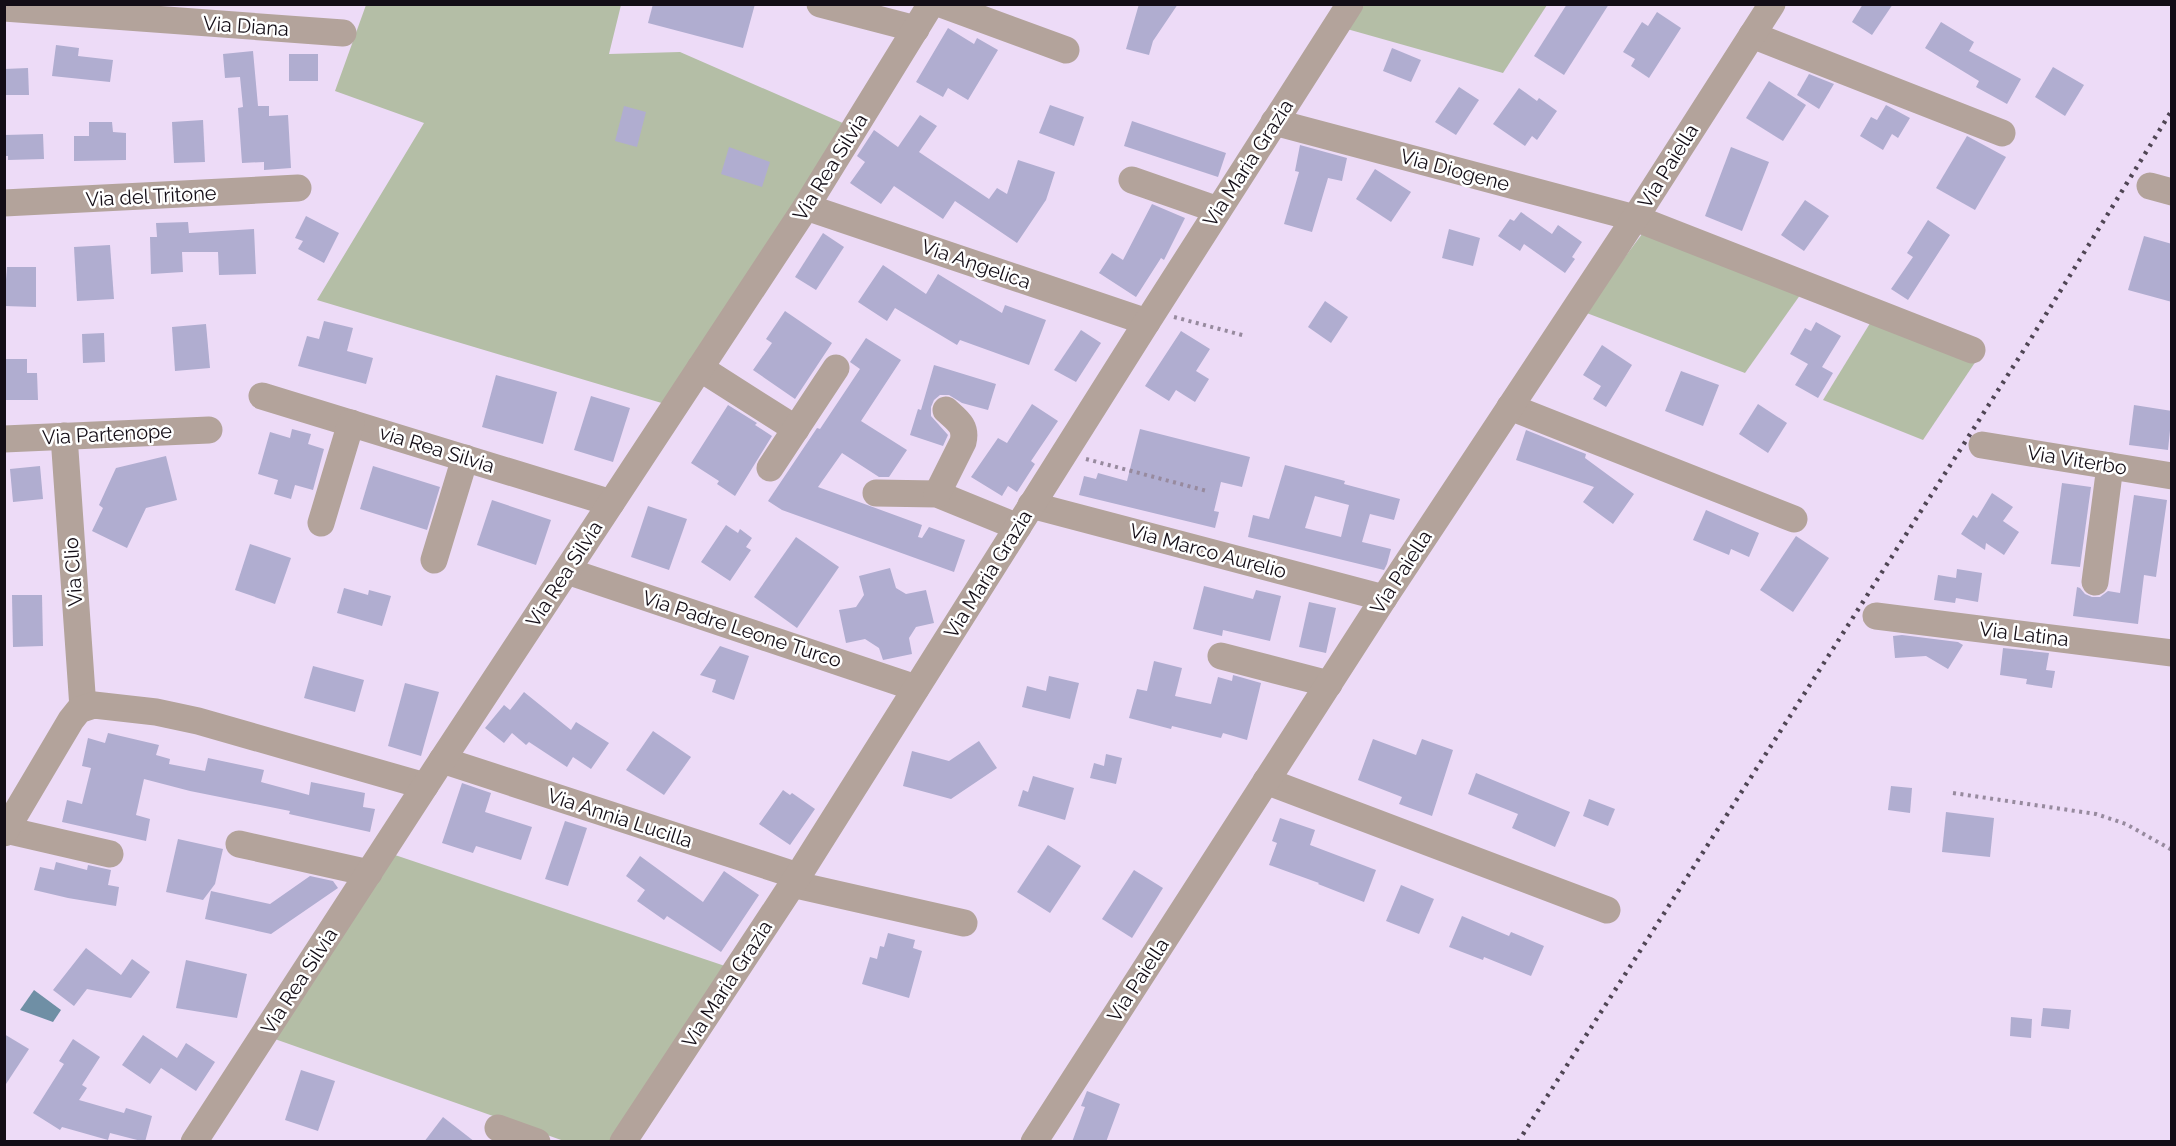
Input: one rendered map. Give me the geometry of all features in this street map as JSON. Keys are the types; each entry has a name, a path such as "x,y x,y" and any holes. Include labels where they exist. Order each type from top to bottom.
{"street":[{"path":"820,4 916,29"},
{"name":"Via Rea Silvia","path":"194,1142 806,207 931,4"},
{"path":"941,4 1066,50"},
{"name":"Via Maria Grazia","path":"623,1142 795,880 1350,4"},
{"name":"Via Paiella","path":"1034,1142 1384,598 1635,218 1772,4"},
{"name":"Via Diana","path":"4,8 343,33"},
{"path":"1752,35 2002,133"},
{"name":"Via Diogene","path":"1274,122 1635,218 1972,350"},
{"path":"1132,180 1218,210"},
{"name":"Via del Tritone","path":"4,203 298,188"},
{"name":"Via Angelica","path":"806,207 1150,317"},
{"path":"700,368 796,429"},
{"path":"770,468 836,368"},
{"name":"via Rea Silvia","path":"262,396 611,503"},
{"path":"1510,407 1794,519"},
{"path":"876,493 937,494 963,442 964,434 960,422 946,410"},
{"path":"321,523 351,423"},
{"name":"Via Partenope","path":"4,439 209,430"},
{"name":"Via Clio","path":"64,436 83,708"},
{"name":"Via Viterbo","path":"1982,444 2172,476"},
{"path":"434,560 465,458"},
{"path":"2095,582 2110,466"},
{"name":"Via Marco Aurelio","path":"937,494 1384,598"},
{"name":"Via Padre Leone Turco","path":"567,571 916,688"},
{"name":"Via Latina","path":"1876,616 2172,653"},
{"path":"1221,656 1329,684"},
{"path":"110,854 5,831 71,720 83,708 101,705 191,719 425,786"},
{"name":"Via Annia Lucilla","path":"442,760 795,880 964,923"},
{"path":"1266,782 1607,910"},
{"path":"239,844 369,873"},
{"path":"498,1128 537,1142"}],"path":[{"path":"1150,317 1246,336"},
{"path":"1064,453 1207,491"},
{"path":"1953,793 2096,814 2126,824 2172,850"}],"green space":[{"path":"366,5 621,5 609,54 680,52 845,124 665,404 317,300 424,123 335,91"},
{"path":"1364,5 1547,5 1503,73 1347,29"},
{"path":"1645,230 1803,291 1745,373 1584,312"},
{"path":"1872,320 1976,361 1923,440 1823,400"},
{"path":"395,855 725,966 612,1141 564,1141 272,1038"}],"water":[{"path":"34,990 61,1010 53,1022 20,1010"}],"building":[{"path":"653,4 755,4 743,48 648,23"},
{"path":"1139,4 1178,4 1153,41 1149,55 1126,49"},
{"path":"1567,4 1609,4 1564,75 1534,56"},
{"path":"1863,4 1893,4 1872,35 1852,22"},
{"path":"1657,12 1681,28 1649,78 1631,66 1635,59 1623,52 1642,22 1648,26"},
{"path":"1941,22 1974,42 1969,51 2021,79 2007,104 1976,87 1979,81 1925,48"},
{"path":"948,28 974,44 977,38 998,50 968,100 948,88 943,97 916,82"},
{"path":"56,45 79,48 78,56 113,60 110,82 52,76"},
{"path":"1392,48 1421,60 1411,82 1383,71"},
{"path":"253,51 258,106 269,106 269,116 288,115 291,168 264,170 264,162 242,163 238,108 243,107 240,77 225,78 223,54"},
{"path":"289,54 318,54 318,81 289,81"},
{"path":"2053,67 2084,85 2065,116 2035,97"},
{"path":"28,68 29,95 4,95 4,69"},
{"path":"1809,74 1834,84 1819,109 1797,95"},
{"path":"1769,81 1806,105 1783,141 1746,118"},
{"path":"1459,87 1479,100 1456,135 1435,122"},
{"path":"1519,88 1537,101 1539,98 1557,111 1537,140 1532,136 1525,146 1493,124"},
{"path":"1050,105 1084,117 1074,146 1039,133"},
{"path":"1886,105 1910,118 1898,138 1892,134 1883,150 1860,136 1871,117 1877,120"},
{"path":"624,106 646,112 637,147 615,141"},
{"path":"920,115 937,126 919,152 989,199 997,188 1007,194 1018,160 1055,172 1046,200 1017,243 955,201 943,219 894,186 881,204 850,183 865,162 857,156 874,130 898,147"},
{"path":"203,120 205,162 174,163 172,122"},
{"path":"1132,121 1226,153 1218,177 1124,146"},
{"path":"89,122 112,122 113,132 126,133 126,160 74,161 74,136 89,136"},
{"path":"43,134 44,159 8,160 8,156 4,156 4,135"},
{"path":"1967,136 2006,157 1975,210 1936,188"},
{"path":"1300,145 1347,158 1342,181 1328,178 1312,232 1284,224 1299,172 1295,171"},
{"path":"729,147 770,162 762,187 721,174"},
{"path":"1731,147 1769,162 1742,231 1705,216"},
{"path":"1375,169 1411,192 1391,222 1356,199"},
{"path":"1805,200 1829,216 1804,251 1781,235"},
{"path":"1152,204 1185,218 1164,260 1161,258 1136,297 1099,273 1112,253 1123,260"},
{"path":"1521,212 1552,234 1558,225 1582,242 1572,257 1575,259 1565,273 1524,244 1520,251 1498,236 1510,219 1514,221"},
{"path":"306,216 339,233 324,263 298,249 303,241 295,238"},
{"path":"1928,220 1950,235 1908,300 1891,289 1913,257 1907,253"},
{"path":"188,222 189,233 254,229 256,274 219,275 218,252 182,252 183,272 151,274 150,237 157,237 156,223"},
{"path":"1449,229 1480,238 1473,266 1442,258"},
{"path":"823,233 844,247 816,290 795,277"},
{"path":"2144,236 2172,244 2172,302 2128,290"},
{"path":"110,245 114,299 77,301 74,247"},
{"path":"883,265 926,294 938,274 1002,313 1005,305 1046,320 1029,365 960,340 957,345 895,308 887,321 858,302"},
{"path":"7,267 36,267 36,307 4,306"},
{"path":"1325,301 1348,317 1331,343 1308,327"},
{"path":"785,311 832,343 795,399 753,370 772,343 766,339"},
{"path":"324,321 353,328 347,351 373,358 366,384 298,366 307,336 319,339"},
{"path":"1816,322 1841,336 1822,367 1833,373 1818,398 1795,385 1808,364 1790,354 1805,328 1811,331"},
{"path":"206,324 210,368 175,371 172,327"},
{"path":"1081,330 1101,343 1076,382 1054,370"},
{"path":"1181,331 1210,349 1196,371 1209,379 1195,402 1176,390 1169,401 1145,386"},
{"path":"104,333 105,362 83,363 82,334"},
{"path":"866,338 901,360 861,421 907,450 889,477 879,477 842,453 818,487 922,525 918,537 922,538 929,527 965,540 954,572 782,510 768,501 860,369 850,362"},
{"path":"1602,345 1632,365 1606,407 1593,399 1601,386 1583,375"},
{"path":"4,359 27,359 27,373 37,373 38,400 4,400"},
{"path":"934,365 996,384 988,410 962,403 949,395 940,395 934,400 931,416 948,435 943,446 910,435 918,409 921,410"},
{"path":"1681,371 1719,385 1703,426 1665,411"},
{"path":"496,375 557,392 543,444 482,427"},
{"path":"591,396 630,408 613,462 574,450"},
{"path":"1032,404 1058,421 1031,461 1035,464 1017,492 1008,486 1002,496 971,477 998,438 1007,443"},
{"path":"1758,404 1787,423 1768,453 1739,434"},
{"path":"728,405 757,423 755,425 772,436 735,496 717,484 719,481 691,463"},
{"path":"2134,405 2172,411 2168,450 2129,445"},
{"path":"292,429 311,434 308,444 324,449 313,490 295,485 291,499 274,494 278,480 258,474 270,432 290,438"},
{"path":"1140,429 1250,457 1242,487 1221,482 1214,511 1219,512 1215,528 1079,495 1084,476 1096,479 1098,473 1127,481"},
{"path":"1526,430 1586,454 1585,458 1634,494 1613,524 1583,502 1594,487 1516,460"},
{"path":"166,456 177,500 146,508 127,548 92,531 103,508 99,505 116,468"},
{"path":"1285,465 1400,499 1394,520 1370,514 1362,542 1391,549 1384,570 1248,537 1253,515 1269,519","holes":["1315,496 1349,505 1341,537 1305,528"]},
{"path":"40,466 43,499 13,502 10,469"},
{"path":"373,466 440,487 427,530 360,509"},
{"path":"2062,483 2091,487 2080,567 2051,564"},
{"path":"1992,493 2013,507 2003,521 2019,532 2004,555 1986,543 1985,550 1961,534 1973,515 1977,518"},
{"path":"2134,495 2167,500 2156,577 2144,575 2138,624 2073,616 2077,587 2092,597 2100,597 2108,591 2120,593"},
{"path":"492,500 551,520 536,565 477,545"},
{"path":"648,506 687,519 669,570 631,557"},
{"path":"1706,510 1759,533 1749,557 1731,549 1729,555 1693,540"},
{"path":"726,525 738,533 740,529 752,538 746,547 751,550 730,581 701,562"},
{"path":"1796,536 1829,558 1793,612 1760,590"},
{"path":"796,537 839,567 797,628 754,597"},
{"path":"250,544 291,558 275,604 235,590"},
{"path":"890,568 896,588 906,594 926,590 934,623 916,627 909,638 912,654 883,660 879,648 865,639 846,643 839,610 856,607 864,595 859,576"},
{"path":"1957,569 1982,573 1978,602 1956,598 1955,603 1934,600 1938,575 1956,578"},
{"path":"1204,586 1253,599 1256,590 1281,596 1270,641 1223,630 1222,636 1193,629"},
{"path":"344,588 368,595 369,590 391,596 382,626 337,613"},
{"path":"12,595 42,595 43,646 13,647"},
{"path":"1309,602 1336,608 1326,653 1299,647"},
{"path":"1902,635 1958,642 1963,645 1948,669 1926,656 1895,658 1893,636"},
{"path":"720,646 749,656 734,700 712,692 716,680 700,675"},
{"path":"2003,648 2049,653 2046,670 2055,671 2052,688 2026,684 2027,679 2000,675"},
{"path":"1154,661 1182,668 1175,696 1211,704 1218,677 1232,681 1233,675 1261,683 1247,740 1223,733 1221,738 1172,726 1171,729 1129,718 1137,689 1147,691"},
{"path":"313,666 364,680 355,712 304,698"},
{"path":"1049,676 1079,683 1070,719 1022,707 1027,686 1046,691"},
{"path":"405,683 439,692 421,756 388,746"},
{"path":"524,692 571,730 576,722 609,743 591,769 573,757 567,767 529,742 526,745 512,733 504,743 485,728 504,705 510,710"},
{"path":"653,731 691,757 664,795 626,770"},
{"path":"108,733 159,745 156,755 170,759 169,764 205,771 208,758 264,770 261,782 309,795 311,782 365,793 363,807 375,809 370,832 289,814 290,811 190,791 144,779 136,815 150,819 146,841 62,822 67,800 82,804 91,768 82,766 88,738 105,743"},
{"path":"1373,739 1416,755 1422,739 1453,750 1432,816 1399,804 1402,797 1358,780"},
{"path":"979,741 997,768 951,799 903,786 912,751 949,761"},
{"path":"1106,754 1122,758 1116,784 1090,778 1094,763 1104,766"},
{"path":"1476,773 1570,812 1555,847 1512,828 1518,814 1468,794"},
{"path":"1033,776 1074,788 1065,820 1018,806 1023,790 1028,792"},
{"path":"462,783 491,793 485,812 532,827 521,860 476,846 473,853 442,843"},
{"path":"1891,786 1912,788 1910,813 1888,810"},
{"path":"783,790 790,795 792,793 815,809 790,845 759,824"},
{"path":"1589,799 1615,809 1608,826 1583,816"},
{"path":"1946,812 1994,818 1990,857 1942,852"},
{"path":"1280,818 1315,830 1310,845 1376,870 1364,902 1269,865 1277,843 1272,841"},
{"path":"565,821 587,828 568,886 545,879"},
{"path":"178,839 223,849 215,884 203,900 166,892"},
{"path":"1048,845 1081,866 1050,913 1017,892"},
{"path":"640,856 703,902 724,871 759,895 721,952 667,916 664,920 637,901 645,890 626,876"},
{"path":"56,862 87,870 88,865 111,870 108,885 119,887 116,906 34,890 40,867 54,870"},
{"path":"1134,870 1163,888 1132,938 1102,919"},
{"path":"310,876 333,881 338,888 271,934 205,919 211,891 270,904"},
{"path":"1401,885 1434,899 1419,934 1386,921"},
{"path":"1462,916 1509,936 1511,932 1544,946 1531,976 1484,957 1483,960 1449,947"},
{"path":"888,933 915,940 913,948 922,951 909,998 862,984 870,957 877,959 880,946 884,947"},
{"path":"86,948 121,975 132,959 150,972 131,998 87,989 74,1006 53,990"},
{"path":"186,960 247,974 237,1018 176,1008"},
{"path":"2043,1008 2071,1010 2069,1029 2041,1026"},
{"path":"2011,1017 2032,1019 2031,1038 2010,1036"},
{"path":"4,1034 29,1049 4,1087"},
{"path":"143,1035 177,1058 186,1043 215,1062 196,1091 161,1068 150,1084 122,1065"},
{"path":"73,1039 100,1057 82,1085 87,1088 79,1100 124,1113 126,1108 152,1116 145,1142 110,1133 108,1140 62,1127 60,1130 33,1113 64,1064 59,1061"},
{"path":"301,1070 335,1081 318,1131 285,1120"},
{"path":"1087,1091 1120,1104 1106,1142 1072,1142 1085,1107 1081,1106"},
{"path":"443,1117 475,1142 424,1142"}],"railway":[{"path":"1518,1142 2027,345 2172,110"}]}
